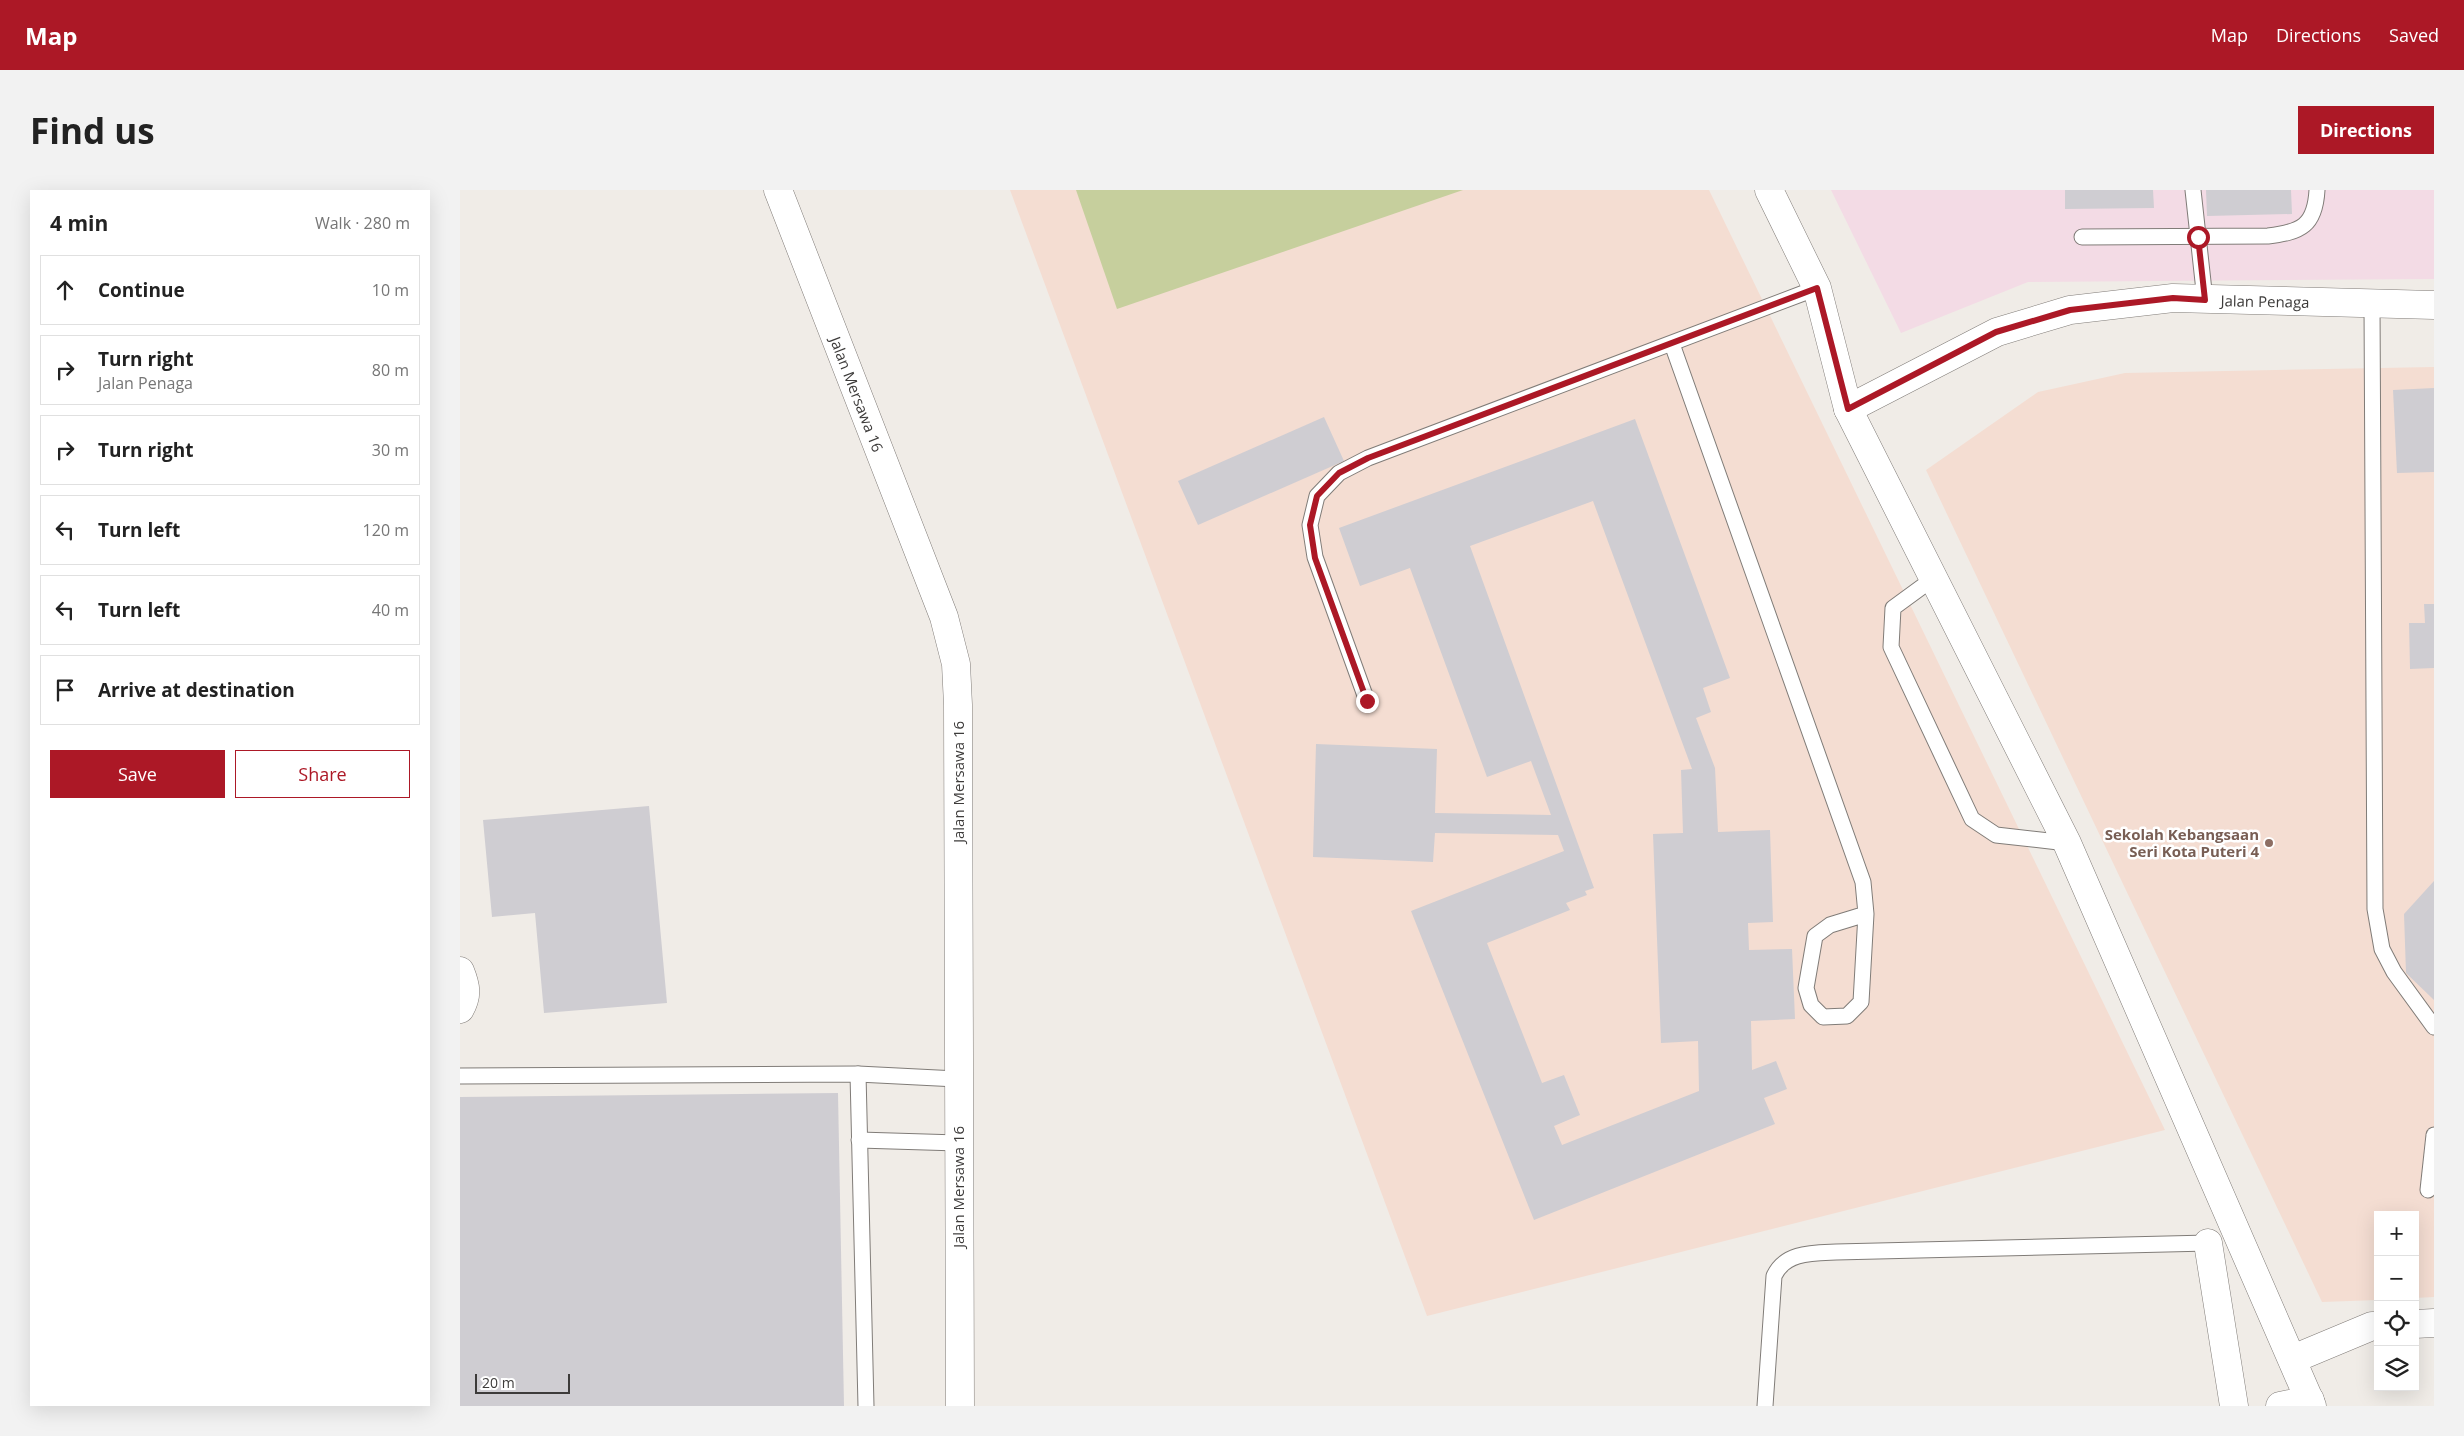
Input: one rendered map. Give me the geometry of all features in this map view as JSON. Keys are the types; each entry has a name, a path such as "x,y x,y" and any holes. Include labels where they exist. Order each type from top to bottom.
{"street":[{"name":"Jalan Mersawa 16","path":"778,190 944,618 956,664 960,1406"},
{"path":"1769,190 1817,288 1848,409 2067,843 2311,1403 2280,1406"},
{"name":"Jalan Penaga","path":"1848,409 1996,332 2070,310 2173,298 2434,305"},
{"path":"460,971 466,988 466,999 460,1010"},
{"path":"2208,1244 2234,1406"},
{"path":"2419,1324 2434,1323"},
{"path":"2293,1359 2374,1326"}],"lane":[{"path":"2193,190 2205,300"},
{"path":"2082,237 2268,236 2291,234 2308,224 2316,208 2317,190"},
{"path":"1367,701 1315,558 1310,525 1317,496 1339,473 1368,458 1817,288"},
{"path":"2372,304 2375,909 2382,949 2394,972 2434,1027"},
{"path":"1672,344 1863,882 1866,914 1862,1002 1847,1016 1823,1018 1811,1006 1806,988 1815,936 1830,926 1866,914"},
{"path":"1934,578 1893,608 1891,647 1972,819 1996,835 2067,843"},
{"path":"858,1074 866,1406"},
{"path":"460,1076 858,1074 957,1080"},
{"path":"2428,1190 2434,1135"},
{"path":"859,1140 958,1143"},
{"path":"1765,1406 1774,1276 1778,1266 1790,1258 1810,1253 1836,1252 2208,1244"}],"shaded area":[{"path":"1010,190 1709,190 2165,1130 1427,1316"},
{"path":"1831,190 2434,190 2434,279 2028,282 1901,333"},
{"name":"Sekolah Kebangsaan Seri Kota Puteri 4","path":"2434,367 2434,1297 2419,1298 2419,1211 2374,1211 2374,1300 2322,1302 1926,470 2038,392 2125,373"}],"green space":[{"path":"1076,190 1463,190 1117,309"}],"building":[{"path":"2065,190 2153,190 2154,208 2065,209"},
{"path":"2206,190 2291,190 2292,214 2207,216"},
{"path":"2434,388 2434,472 2397,473 2393,390"},
{"path":"1324,417 1344,461 1198,525 1178,481"},
{"path":"1635,419 1730,678 1703,688 1711,712 1696,718 1715,768 1718,832 1770,830 1773,922 1748,923 1749,950 1792,949 1795,1019 1751,1021 1752,1070 1776,1061 1787,1089 1764,1098 1775,1124 1534,1220 1411,911 1564,851 1558,835 1435,833 1433,862 1313,857 1316,744 1437,749 1435,813 1551,815 1531,761 1487,777 1410,568 1360,586 1339,528","holes":["1593,501 1692,769 1681,770 1683,833 1653,834 1661,1043 1698,1041 1699,1091 1562,1145 1554,1126 1580,1115 1564,1075 1542,1083 1487,943 1570,910 1566,903 1587,895 1585,891 1594,888 1470,546"]},
{"path":"2424,604 2434,604 2434,668 2410,669 2409,623 2425,623"},
{"path":"649,806 667,1003 544,1013 535,913 492,917 483,820"},
{"path":"2434,881 2434,1000 2406,973 2404,914"},
{"path":"838,1093 844,1406 460,1406 460,1097"}],"place":[{"name":"Sekolah Kebangsaan Seri Kota Puteri 4","path":"2269,843"}],"route":[{"path":"1367,701 1315,558 1310,525 1317,496 1339,473 1368,458 1817,288 1848,409 1996,332 2070,310 2173,298 2205,300 2198,237"}]}
